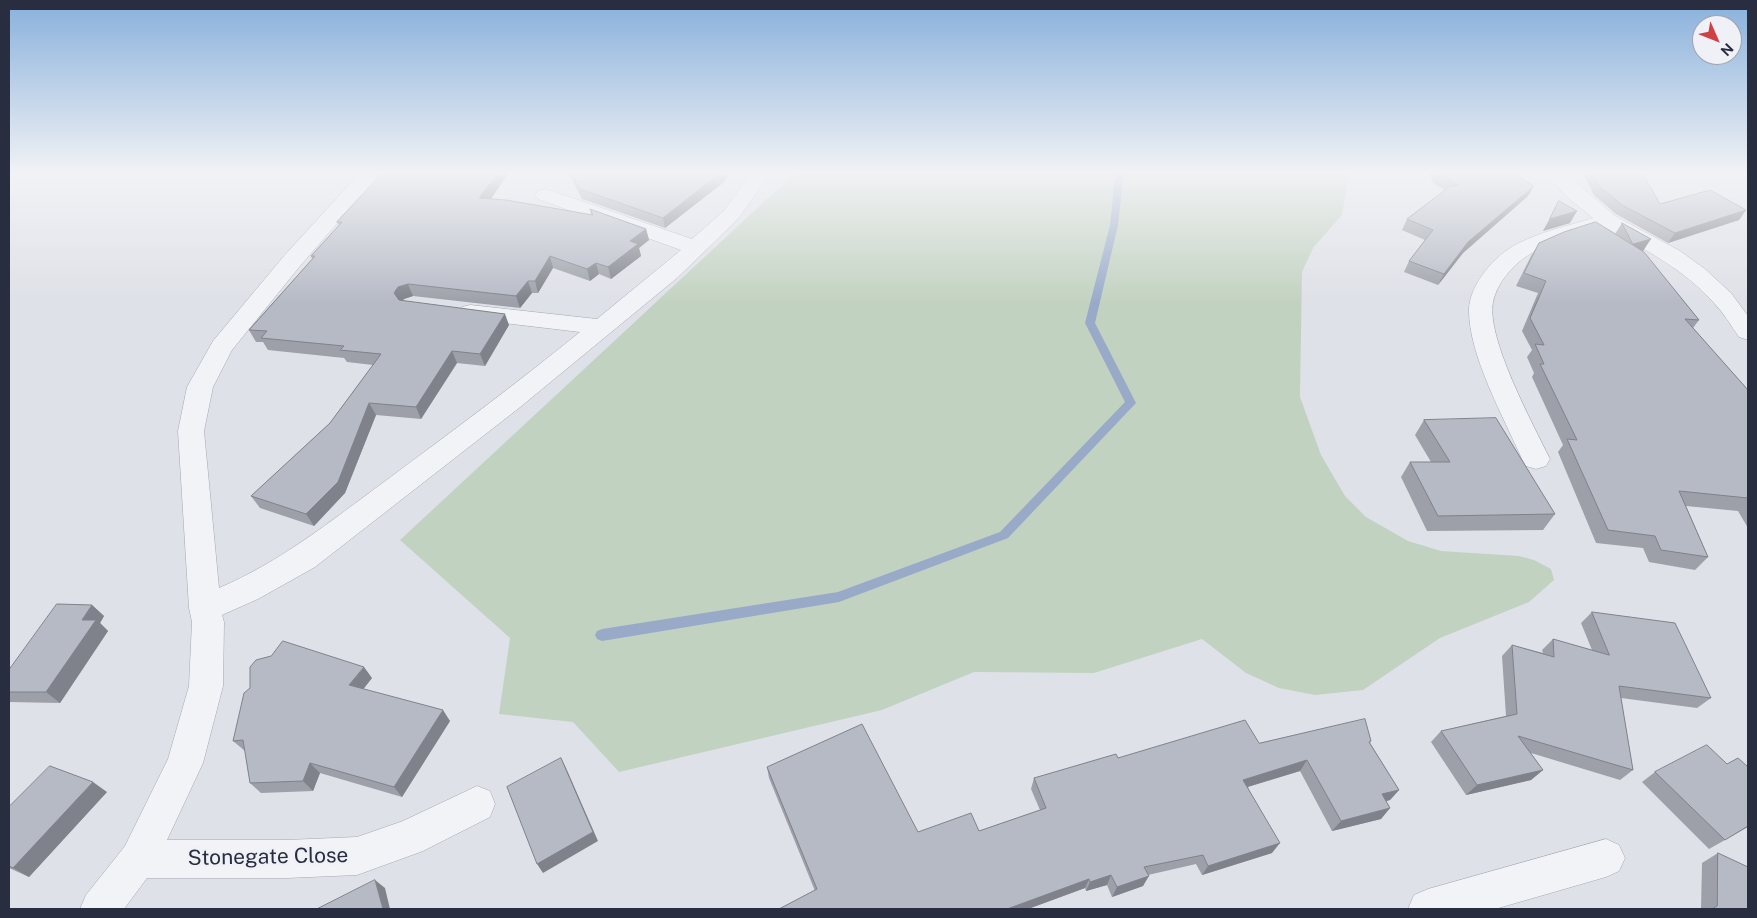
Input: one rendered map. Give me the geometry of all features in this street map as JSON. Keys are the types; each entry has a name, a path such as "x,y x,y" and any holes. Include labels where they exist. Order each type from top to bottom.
{"street":[{"path":"100,909 138,859 185,763 206,686 208,622 190,431 200,387 222,347 292,261 332,217"},
{"path":"607,217 696,248"},
{"path":"206,608 247,590 304,558 510,402 600,327 669,273 729,217"},
{"path":"1604,217 1672,256 1697,274 1723,298 1748,332"},
{"path":"1536,459 1492,360 1484,332 1481,308 1488,288 1503,263 1524,248 1608,220"},
{"path":"453,310 600,327"},
{"name":"Stonegate Close","path":"138,859 287,860 357,856 410,838 477,804"},
{"path":"1428,909 1606,858"}],"green space":[{"path":"748,217 1340,217 1313,248 1302,272 1300,397 1321,455 1345,496 1366,517 1408,541 1441,551 1519,556 1534,560 1551,569 1554,580 1529,602 1440,638 1363,690 1315,695 1279,688 1246,673 1202,639 1094,673 974,672 882,710 619,772 573,722 499,714 510,638 400,540"}],"building":[{"path":"342,217 612,217 646,229 630,241 638,244 608,267 596,263 587,269 550,256 535,281 528,281 516,296 408,284 398,287 394,293 399,300 505,314 480,354 452,351 416,407 369,403 338,482 306,514 251,496 330,423 381,354 340,350 344,346 261,338 267,331 249,330 315,256 311,256 342,222 337,222"},
{"path":"1410,217 1498,217 1468,242 1444,274 1409,261 1433,230 1407,219"},
{"path":"1644,217 1725,217 1675,233"},
{"path":"1596,222 1644,252 1699,320 1685,319 1748,390 1748,498 1679,491 1708,557 1661,550 1655,536 1608,530 1567,439 1577,440 1540,364 1544,364 1535,344 1544,345 1530,318 1546,281 1524,273 1539,243 1564,232"},
{"path":"1622,223 1651,239 1633,244"},
{"path":"1496,418 1555,514 1438,516 1410,462 1450,462 1424,420"},
{"path":"57,604 92,605 82,620 96,620 46,692 9,692 9,670"},
{"path":"1592,612 1675,623 1711,698 1619,686 1633,770 1518,736 1543,770 1477,785 1441,731 1517,714 1512,645 1554,657 1553,639 1609,655"},
{"path":"283,641 364,667 349,685 443,710 394,787 310,763 303,781 250,783 243,740 233,741 244,693 250,688 250,667 256,660 271,656"},
{"path":"1365,719 1371,741 1369,742 1399,790 1382,794 1390,808 1341,821 1307,760 1243,780 1280,843 1208,866 1203,855 1144,867 1149,876 1117,887 1111,875 1090,882 1089,879 1007,909 779,909 817,889 767,767 862,724 918,832 971,813 979,831 1046,808 1034,778 1116,754 1118,758 1245,720 1259,743"},
{"path":"1707,745 1727,764 1738,758 1748,767 1748,826 1725,840 1655,772"},
{"path":"561,758 593,832 537,864 507,787"},
{"path":"50,766 93,782 13,868 9,866 9,807"},
{"path":"1718,853 1748,867 1748,909 1712,909 1717,906"},
{"path":"375,880 383,909 317,909"}],"waterway":[{"path":"602,635 839,597 1004,535 1131,403 1090,323 1115,217"}]}
